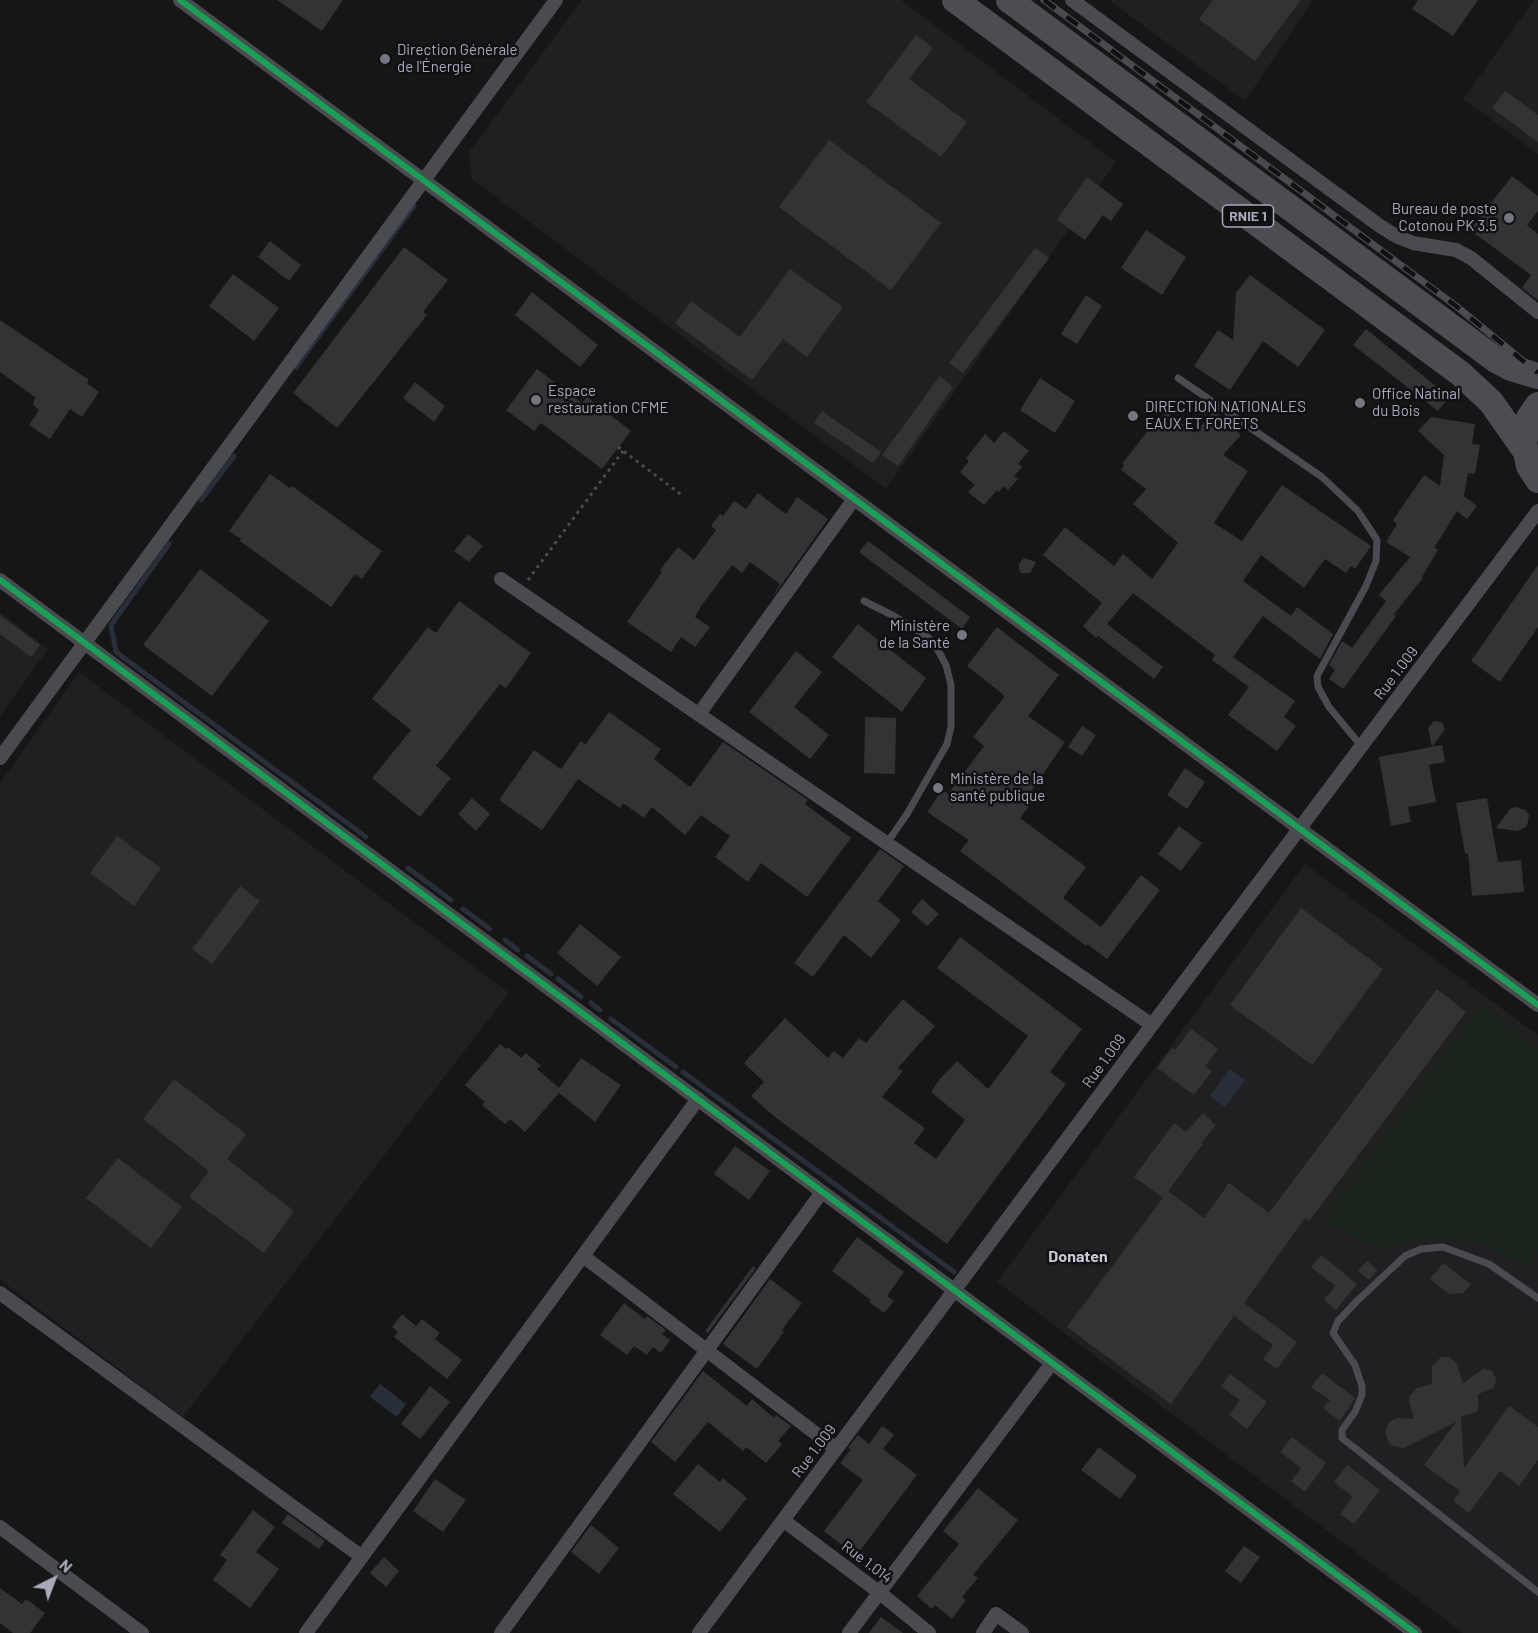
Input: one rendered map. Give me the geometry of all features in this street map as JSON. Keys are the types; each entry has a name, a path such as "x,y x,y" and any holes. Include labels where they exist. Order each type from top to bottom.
{"highway":[{"name":"RNIE 1","path":"955,0 1461,374 1491,402 1524,449 1529,466 1538,480"},
{"name":"RNIE 1","path":"1009,0 1496,360 1510,368 1538,376"},
{"path":"1524,449 1527,424 1538,405"}],"street":[{"path":"180,0 1538,1005"},
{"path":"0,758 556,0"},
{"path":"1072,0 1380,226 1413,243 1456,250 1471,258 1538,312"},
{"path":"699,714 854,499"},
{"name":"Rue 1.009","path":"699,1633 1152,1024 1538,511"},
{"path":"501,579 1152,1024"},
{"path":"0,580 1415,1633"},
{"path":"306,1633 698,1099"},
{"path":"501,1633 822,1192"},
{"path":"583,1256 836,1449"},
{"path":"0,1293 362,1557"},
{"path":"849,1633 1052,1363"},
{"name":"Rue 1.014","path":"783,1520 929,1633"},
{"path":"0,1527 142,1633"},
{"path":"983,1633 996,1614 1022,1633"}],"lane":[{"path":"1178,378 1322,477 1358,510 1377,540 1376,561 1366,586 1317,675 1318,687 1329,707 1362,747"},
{"path":"864,601 894,616 929,638 943,658 951,685 951,727 947,744 907,814 886,843"},
{"path":"1538,1298 1489,1264 1443,1247 1421,1249 1405,1256 1338,1321 1333,1333 1355,1365 1362,1386 1362,1395 1355,1412 1342,1430 1342,1438 1538,1592"}],"path":[{"path":"618,447 683,496"},
{"path":"520,591 623,451"}],"shaded area":[{"path":"582,0 901,0 1116,162 886,489 472,179 469,152"},
{"path":"1109,0 1313,0 1245,101"},
{"path":"1534,0 1538,0 1538,154 1463,99"},
{"path":"0,612 48,649 0,716"},
{"path":"79,672 509,993 183,1417 0,1280 0,783"},
{"path":"1305,864 1538,1035 1538,1633 1463,1633 997,1282"},
{"path":"1481,1006 1538,1049 1538,1253 1527,1268 1492,1246 1470,1238 1427,1239 1408,1242 1385,1251 1324,1220"},
{"path":"1230,1069 1245,1080 1225,1107 1210,1096"},
{"path":"380,1384 406,1404 397,1417 370,1397"}],"building":[{"path":"277,0 343,0 322,31"},
{"path":"1213,0 1301,0 1255,61 1199,19"},
{"path":"1418,0 1478,0 1453,36 1412,9"},
{"path":"916,35 933,48 909,79 967,122 941,157 866,102"},
{"path":"1505,91 1538,115 1538,142 1492,108"},
{"path":"829,140 941,223 891,290 779,207"},
{"path":"1512,176 1538,196 1538,211 1527,225 1538,234 1538,300 1522,288 1531,275 1470,230"},
{"path":"1087,177 1123,204 1111,221 1103,215 1085,240 1057,220"},
{"path":"1146,230 1186,257 1162,295 1121,268"},
{"path":"270,241 301,265 289,281 258,257"},
{"path":"404,247 448,280 423,312 427,315 337,428 293,393"},
{"path":"1035,248 1049,258 963,373 949,363"},
{"path":"790,269 843,307 807,357 783,339 752,380 675,323 691,301 740,337"},
{"path":"233,274 279,308 254,341 209,306"},
{"path":"1250,275 1325,330 1298,367 1263,341 1230,390 1194,366 1218,330 1233,340 1236,293"},
{"path":"532,292 598,345 580,367 515,315"},
{"path":"1086,295 1102,306 1077,344 1061,334"},
{"path":"0,320 89,380 87,383 99,392 82,417 70,409 50,439 29,425 39,410 33,405 35,397 0,372"},
{"path":"1366,329 1449,397 1438,411 1353,345"},
{"path":"537,369 582,403 587,397 631,431 602,469 541,423 534,431 506,410"},
{"path":"940,376 953,387 898,466 882,455"},
{"path":"1040,378 1075,401 1055,433 1020,410"},
{"path":"415,382 445,406 434,422 403,398"},
{"path":"822,411 881,452 873,463 814,423"},
{"path":"1214,411 1241,435 1223,455 1248,471 1214,523 1242,541 1282,485 1371,546 1355,569 1351,566 1346,573 1325,559 1304,588 1261,555 1243,581 1291,616 1297,607 1333,634 1320,659 1263,616 1233,657 1295,701 1284,717 1296,726 1277,751 1228,715 1249,687 1212,660 1215,655 1133,593 1107,624 1163,667 1154,679 1098,636 1096,638 1083,626 1102,603 1043,555 1065,527 1114,566 1123,554 1152,579 1178,543 1133,504 1146,489 1121,470 1124,465 1122,464 1154,423 1156,425 1166,412 1195,433"},
{"path":"1431,417 1475,424 1472,444 1480,445 1475,474 1468,473 1464,496 1477,506 1467,519 1457,511 1434,548 1438,550 1423,578 1394,614 1396,616 1343,689 1329,679 1335,670 1329,665 1342,641 1352,648 1386,601 1379,595 1410,557 1386,542 1397,524 1393,520 1424,475 1440,486 1444,455 1418,431"},
{"path":"1004,431 1029,451 1018,464 1022,467 1014,476 1018,479 1008,490 1004,486 999,492 997,490 984,505 968,492 975,485 960,472 969,461 966,458 985,434 994,443"},
{"path":"270,474 290,488 292,486 382,551 362,579 355,574 331,607 229,531"},
{"path":"758,493 786,514 797,497 828,519 772,598 780,584 750,562 742,573 732,565 701,606 695,617 710,627 695,647 681,637 671,652 627,622 662,572 660,570 678,547 694,560 716,530 711,526 720,514 723,516 734,501 746,509"},
{"path":"468,534 483,546 469,562 454,551"},
{"path":"868,541 970,617 962,629 859,552"},
{"path":"1024,558 1036,562 1030,573 1021,573 1019,569 1019,564"},
{"path":"1538,565 1538,627 1500,682 1471,661"},
{"path":"200,569 269,621 212,696 143,645"},
{"path":"459,601 531,653 506,688 500,684 436,766 451,778 420,817 372,778 411,730 372,699 428,627 436,633"},
{"path":"0,615 40,645 31,657 0,634"},
{"path":"858,624 926,678 902,712 832,657"},
{"path":"997,627 1059,675 1028,716 1065,742 1032,790 1038,795 1020,818 1086,867 1063,898 1101,927 1141,875 1160,890 1107,959 1087,944 1086,946 960,851 969,840 927,812 942,790 948,794 984,746 973,737 1005,696 967,666"},
{"path":"796,651 822,672 794,707 829,735 810,759 749,712"},
{"path":"609,712 661,749 654,759 690,787 723,742 808,800 805,804 851,838 807,897 761,863 748,882 715,857 730,836 701,815 685,835 652,807 644,818 623,803 620,808 578,779 542,830 499,800 534,750 561,769 581,741 585,745"},
{"path":"865,717 896,718 895,774 864,773"},
{"path":"1434,721 1442,722 1445,729 1432,747 1428,728"},
{"path":"1082,726 1096,735 1082,756 1068,747"},
{"path":"1442,745 1445,762 1429,765 1436,802 1408,807 1411,822 1391,826 1379,757"},
{"path":"1185,768 1205,782 1187,809 1167,795"},
{"path":"472,798 490,814 476,831 458,814"},
{"path":"1487,798 1498,862 1521,860 1524,892 1472,896 1468,853 1465,854 1456,803"},
{"path":"1515,807 1525,810 1529,815 1527,826 1518,831 1496,828 1510,809"},
{"path":"1179,826 1202,843 1181,871 1158,854"},
{"path":"117,836 161,868 134,906 90,873"},
{"path":"880,849 904,866 878,901 901,920 871,958 844,935 813,977 794,963"},
{"path":"240,886 260,901 212,964 192,949"},
{"path":"922,899 939,914 927,926 911,912"},
{"path":"1301,908 1383,969 1312,1065 1230,1005"},
{"path":"580,924 621,957 597,986 557,953"},
{"path":"960,937 1082,1029 1050,1072 1066,1084 947,1244 775,1117 751,1096 764,1082 744,1063 785,1018 828,1058 834,1051 843,1058 859,1038 866,1043 903,999 935,1026 898,1068 903,1071 882,1097 925,1128 914,1143 936,1159 965,1120 931,1092 939,1080 957,1061 988,1089 1028,1036 937,968"},
{"path":"1437,989 1466,1012 1309,1221 1305,1218 1244,1303 1297,1342 1277,1369 1263,1359 1273,1345 1234,1316 1171,1404 1067,1327 1168,1191 1204,1218 1229,1183 1269,1213"},
{"path":"1191,1029 1218,1049 1205,1066 1212,1071 1194,1095 1157,1068 1172,1048 1175,1050"},
{"path":"500,1044 506,1049 508,1047 521,1058 526,1053 541,1066 537,1069 559,1088 581,1058 621,1085 595,1122 559,1093 525,1132 510,1119 505,1124 482,1105 485,1102 465,1085"},
{"path":"174,1079 246,1134 227,1159 294,1211 264,1253 189,1197 209,1171 143,1119"},
{"path":"1203,1113 1216,1125 1163,1198 1134,1177 1174,1123 1186,1132"},
{"path":"735,1146 770,1171 749,1200 714,1174"},
{"path":"118,1158 182,1207 151,1248 86,1198"},
{"path":"857,1237 904,1272 887,1296 894,1301 884,1313 869,1302 871,1300 832,1271"},
{"path":"1321,1255 1357,1284 1336,1310 1324,1300 1335,1286 1311,1267"},
{"path":"1367,1261 1377,1270 1369,1280 1358,1271"},
{"path":"1443,1263 1471,1284 1463,1293 1449,1294 1430,1279"},
{"path":"753,1266 756,1268 708,1333 705,1331"},
{"path":"770,1279 802,1303 757,1369 723,1344"},
{"path":"624,1303 645,1319 647,1316 666,1330 662,1334 670,1340 661,1353 653,1347 647,1355 634,1346 627,1355 600,1335"},
{"path":"402,1314 416,1326 422,1319 440,1333 435,1339 462,1360 447,1379 394,1337 398,1332 392,1327"},
{"path":"1441,1357 1449,1357 1456,1362 1463,1383 1483,1369 1491,1370 1496,1378 1494,1388 1478,1394 1478,1411 1461,1417 1464,1468 1509,1406 1538,1427 1538,1460 1519,1486 1500,1471 1469,1513 1453,1501 1460,1491 1424,1465 1456,1422 1404,1448 1389,1443 1386,1436 1386,1428 1390,1421 1398,1418 1414,1419 1409,1402 1410,1396 1417,1388 1432,1384 1432,1366"},
{"path":"703,1371 747,1406 752,1399 774,1418 776,1415 791,1426 778,1441 782,1444 766,1463 746,1447 743,1451 708,1422 675,1462 651,1442"},
{"path":"1322,1373 1355,1398 1340,1421 1323,1408 1330,1400 1311,1387"},
{"path":"1230,1374 1267,1402 1247,1429 1229,1415 1240,1400 1221,1386"},
{"path":"430,1386 450,1402 420,1439 401,1424"},
{"path":"882,1426 894,1435 883,1449 917,1475 856,1556 824,1531 863,1480 840,1463 851,1449 848,1448 858,1435 869,1444"},
{"path":"1292,1437 1326,1463 1305,1492 1291,1481 1301,1468 1280,1452"},
{"path":"1099,1447 1137,1476 1120,1499 1081,1470"},
{"path":"698,1464 720,1482 723,1478 747,1498 720,1532 673,1494"},
{"path":"1347,1465 1380,1490 1354,1524 1340,1514 1353,1497 1334,1482"},
{"path":"435,1479 466,1500 443,1532 413,1511"},
{"path":"978,1488 1018,1520 973,1575 978,1578 962,1597 966,1600 952,1619 935,1605 932,1609 917,1596 959,1544 943,1531"},
{"path":"253,1510 275,1527 256,1552 279,1569 250,1608 213,1580 227,1560 220,1555"},
{"path":"288,1514 325,1541 319,1549 282,1523"},
{"path":"591,1525 619,1548 599,1574 571,1552"},
{"path":"1244,1546 1260,1557 1241,1583 1225,1571"},
{"path":"384,1557 399,1571 386,1587 370,1573"},
{"path":"0,1588 22,1604 26,1599 45,1613 30,1633 13,1633 0,1623"},
{"path":"881,1617 903,1633 869,1633"}],"waterway":[{"path":"296,367 414,206"},
{"path":"201,500 234,456"},
{"path":"169,544 111,625 116,652 366,837"},
{"path":"408,868 451,900"},
{"path":"463,909 490,929"},
{"path":"505,940 518,950"},
{"path":"527,956 551,974"},
{"path":"558,979 581,997"},
{"path":"591,1003 600,1010"},
{"path":"611,1019 676,1067"},
{"path":"683,1072 954,1272"}],"railway":[{"path":"1044,0 1456,306 1538,373"}],"cycle path":[{"path":"180,0 1538,1005"},
{"path":"0,580 1415,1633"}],"place":[{"name":"Direction Générale de l'Énergie","path":"385,59"},
{"name":"Bureau de poste Cotonou PK 3.5","path":"1509,218"},
{"name":"Espace restauration CFME","path":"536,400"},
{"name":"Office Natinal du Bois","path":"1360,403"},
{"name":"DIRECTION NATIONALES EAUX ET FORETS","path":"1133,416"},
{"name":"Ministère de la Santé","path":"962,635"},
{"name":"Ministère de la santé publique","path":"938,788"}],"district":[{"name":"Donaten","path":"1078,1257"}]}
